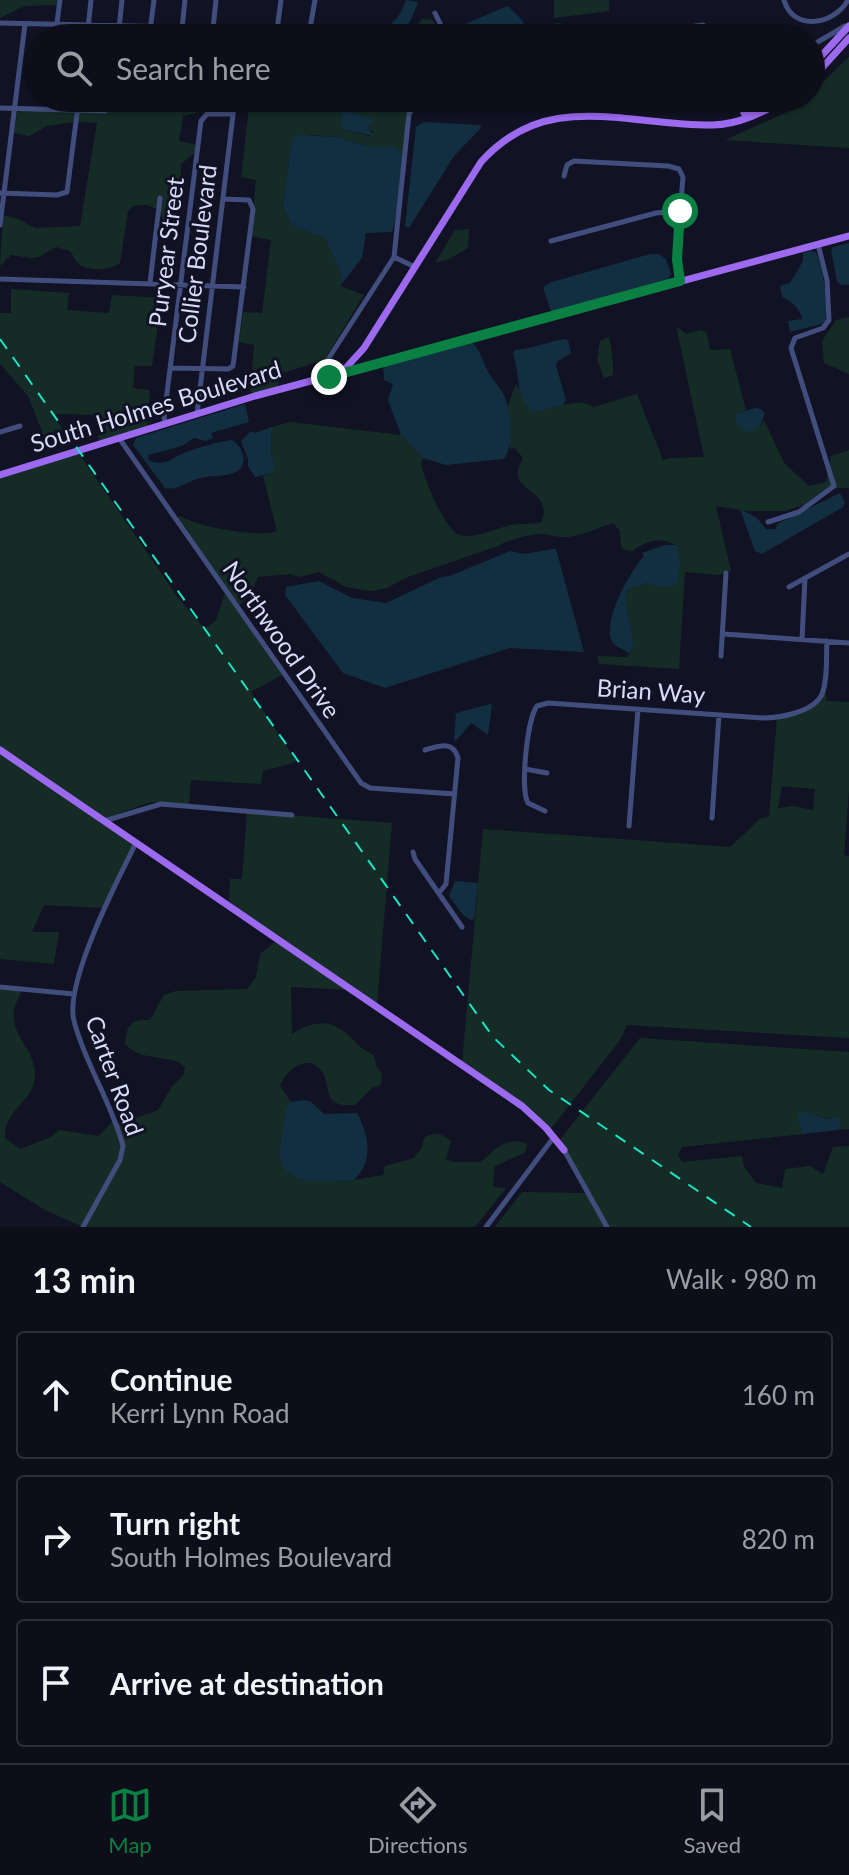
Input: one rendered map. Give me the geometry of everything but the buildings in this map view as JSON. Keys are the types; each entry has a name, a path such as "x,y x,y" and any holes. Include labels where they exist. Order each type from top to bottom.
{"main road":[{"path":"825,52 849,24"},
{"path":"825,65 849,38"},
{"path":"703,124 747,112"},
{"path":"336,375 356,360 481,162 496,146 527,125 567,116 713,125 743,119 758,112"},
{"name":"South Holmes Boulevard","path":"0,475 165,423 849,236"},
{"path":"356,360 370,366"},
{"path":"0,750 522,1106 564,1150"}],"street":[{"path":"0,23 57,24 60,0"},
{"path":"88,24 91,0"},
{"path":"119,24 122,0"},
{"path":"150,24 154,0"},
{"path":"182,24 185,0"},
{"path":"214,24 216,0"},
{"path":"278,24 281,0"},
{"path":"310,24 315,0"},
{"path":"784,0 794,16 810,22 833,16 848,0"},
{"path":"435,13 440,24"},
{"path":"825,38 849,24"},
{"path":"0,225 24,32"},
{"path":"825,45 829,48"},
{"path":"0,108 24,108"},
{"path":"2,193 57,195 67,192 77,112"},
{"path":"323,367 394,257 410,112"},
{"name":"Puryear Street","path":"165,423 201,121 207,114 233,114"},
{"name":"Collier Boulevard","path":"197,414 233,114"},
{"path":"564,176 567,165 574,161 677,168 683,177 677,259 680,281"},
{"path":"150,283 160,198"},
{"path":"170,368 227,369 233,366 252,204 243,199 223,199"},
{"path":"551,241 656,213 680,211"},
{"path":"768,522 799,512 834,486 791,348 795,338 823,328 829,320 827,280 818,244"},
{"path":"394,257 415,267"},
{"path":"0,279 244,287"},
{"path":"0,432 20,426"},
{"name":"Northwood Drive","path":"119,438 361,783 370,788 454,794"},
{"path":"789,587 849,554"},
{"path":"721,656 726,573"},
{"path":"802,639 805,578"},
{"path":"724,634 849,643"},
{"name":"Brian Way","path":"545,811 531,805 525,797 531,717 537,706 548,703 777,717 816,702 823,689 827,641"},
{"path":"629,826 638,709"},
{"path":"712,818 719,715"},
{"path":"425,750 443,745 454,749 458,758 446,884 439,893"},
{"path":"525,769 547,773"},
{"path":"103,821 161,804 292,815"},
{"name":"Carter Road","path":"83,1227 120,1160 123,1146 74,1022 74,994 100,917 136,843"},
{"path":"413,852 462,927"},
{"path":"0,987 74,994"},
{"path":"486,1227 554,1137"},
{"path":"564,1150 607,1227"}],"green space":[{"path":"0,0 58,0 58,5 25,6 0,18"},
{"path":"554,0 609,0 609,11 554,18"},
{"path":"422,19 433,20 435,24 419,24"},
{"path":"849,57 849,148 725,140 787,112 825,112 825,80"},
{"path":"17,112 75,112 74,122 47,126 29,136 14,133"},
{"path":"79,112 201,112 183,116 179,141 197,145 196,152 181,164 175,229 172,231 164,224 160,210 147,205 134,206 128,211 120,263 116,265 87,268 77,262 70,251 56,247 39,257 11,255 0,266 3,215 35,228 80,226 97,123 78,122"},
{"path":"248,112 342,112 342,129 370,136 373,132 368,128 373,119 350,112 409,112 403,151 394,147 369,147 337,137 310,135 292,138 283,208 293,226 325,238 341,274 340,286 364,295 324,360 279,374 278,389 250,396 254,345 239,342 243,312 262,313 271,240 251,236 256,180 241,177"},
{"path":"469,229 468,248 435,263 455,230"},
{"path":"11,289 69,293 67,310 109,313 112,295 162,298 152,366 135,366 133,388 150,390 147,427 98,443 100,415 57,414 54,417 66,433 45,439 28,396 0,364 0,313 11,313"},
{"path":"849,317 849,374 824,363 822,341 836,320"},
{"path":"676,326 686,334 700,330 707,333 710,350 730,349 746,410 737,413 760,426 764,420 784,463 809,486 826,482 831,456 849,450 849,488 827,488 806,504 785,511 748,511 716,506 731,571 718,575 685,572 679,669 599,664 597,656 627,657 634,646 625,596 627,590 648,583 652,585 679,551 676,545 658,540 632,551 625,550 621,546 620,531 613,523 575,536 542,534 519,538 372,591 346,587 319,572 299,577 290,574 258,577 249,596 239,605 176,518 181,516 200,524 243,532 277,531 263,476 271,473 275,464 271,457 272,427 290,422 401,435 423,458 421,464 436,504 448,525 460,535 472,536 510,525 542,522 544,510 541,501 518,478 523,458 515,448 510,449 508,406 516,383 517,387 563,405 582,402 594,407 637,394 663,460 704,457"},
{"path":"609,337 613,375 604,378 597,360 600,341"},
{"path":"78,452 179,599 205,629 216,620 225,593 282,675 251,692 296,761 263,771 261,784 191,780 189,805 151,802 103,819 0,748 0,476"},
{"path":"826,688 826,701 849,702 849,790 844,855 849,856 849,1038 627,1025 620,1040 550,1130 462,1063 483,829 730,847 761,818 769,817 777,717 809,707","holes":["782,786 815,789 813,810 793,806 778,808"]},
{"path":"0,752 134,844 102,908 44,905 32,932 59,932 54,964 0,959"},
{"path":"247,812 392,823 377,1005 273,935 229,901 230,879 242,879"},
{"path":"276,941 349,990 291,987 292,1034 320,1023 336,1026 375,1057 376,1066 382,1074 381,1085 372,1088 355,1105 343,1105 331,1099 320,1069 308,1063 296,1066 280,1086 291,1102 285,1109 285,1128 280,1143 311,1181 354,1180 383,1175 385,1166 414,1158 424,1138 434,1134 451,1141 446,1159 454,1162 481,1162 508,1143 527,1144 526,1152 495,1166 493,1187 506,1188 475,1227 83,1227 45,1210 0,1182 0,987 22,989 14,1019 35,1069 33,1086 13,1113 5,1138 20,1149 51,1137 59,1130 99,1136 112,1122 129,1124 133,1119 158,1110 184,1074 185,1067 179,1063 140,1054 125,1044 131,1024 150,1020 164,995 176,991 247,989 256,977 260,954"},
{"path":"640,1038 849,1052 849,1129 839,1130 841,1121 813,1115 801,1126 803,1134 682,1147 678,1155 682,1162 742,1156 744,1167 756,1183 782,1188 785,1169 810,1166 823,1174 833,1147 849,1146 849,1227 609,1227 559,1141"},
{"path":"522,1192 586,1193 605,1227 495,1227"}],"water":[{"path":"406,0 418,2 408,24 390,24 400,14"},
{"path":"508,6 524,24 466,24"},
{"path":"349,112 374,119 368,128 374,136 342,129 340,114"},
{"path":"424,122 480,125 481,128 454,156 409,228 405,226 416,127"},
{"path":"301,135 337,137 369,147 394,147 403,151 392,232 366,233 362,258 340,286 341,274 325,238 293,226 283,208 292,138"},
{"path":"849,243 849,285 840,285 831,250"},
{"path":"816,252 821,268 826,320 822,324 790,332 788,321 802,319 795,306 782,297 780,286 790,283 803,261 803,253"},
{"path":"650,254 659,254 666,259 671,274 668,279 654,287 552,314 543,287"},
{"path":"469,340 478,350 505,399 511,426 510,444 504,459 446,465 423,458 401,435 388,400 393,384 384,380 383,363"},
{"path":"568,340 571,353 556,365 566,400 563,405 532,412 520,390 513,354 515,350"},
{"path":"245,404 249,422 211,433 213,438 206,441 194,438 182,446 148,455 149,460 164,462 192,450 232,440 243,455 243,463 236,472 165,488 133,445 136,438"},
{"path":"755,408 765,413 760,426 750,432 739,428 735,418 737,413"},
{"path":"272,427 271,456 275,464 272,473 255,477 248,466 241,441 251,431 255,433"},
{"path":"840,493 845,502 843,507 762,554 755,551 740,509 757,518 766,529 776,529 777,524"},
{"path":"665,545 676,545 678,549 680,565 676,585 661,587 647,583 627,590 625,596 634,646 629,653 613,643 610,624 613,612 631,573 644,556 642,553"},
{"path":"556,549 584,652 510,648 385,688 343,673 285,595 286,587 319,581 352,598 386,603 439,578 510,551 525,554"},
{"path":"490,704 488,735 471,723 454,740 456,713"},
{"path":"455,881 478,883 474,919 463,915 449,896"},
{"path":"310,1101 324,1114 357,1113 368,1148 365,1165 354,1180 305,1180 286,1170 281,1161 280,1147 285,1109 291,1102"},
{"path":"799,1113 828,1119 838,1117 841,1121 839,1130 803,1134 798,1120"}],"railway":[{"path":"0,339 493,1037 549,1090 751,1227"}],"route":[{"path":"329,377 680,281 677,247 680,211"}]}
